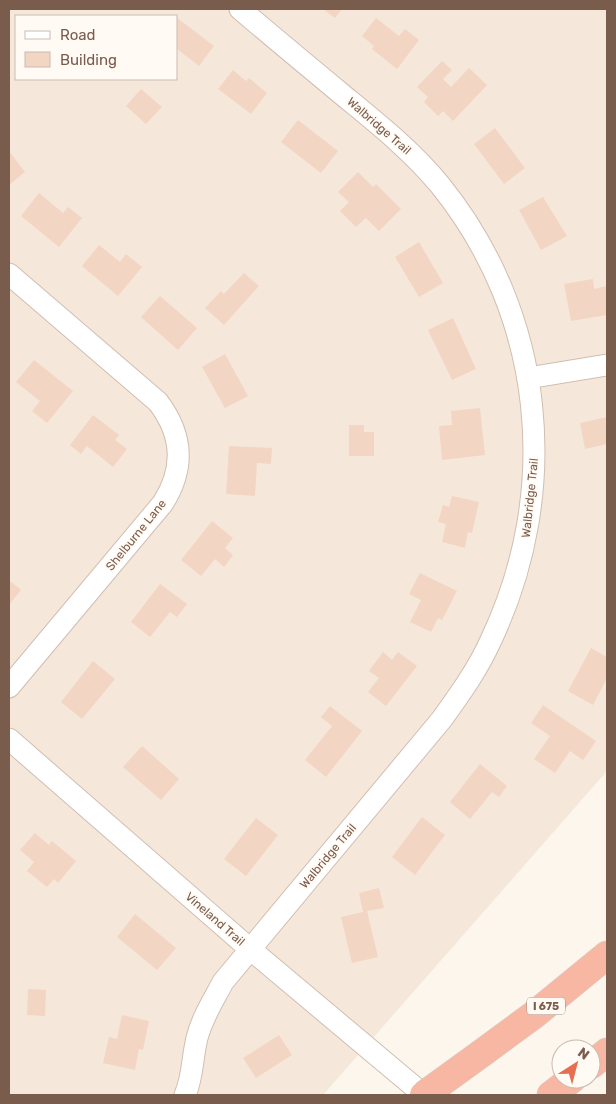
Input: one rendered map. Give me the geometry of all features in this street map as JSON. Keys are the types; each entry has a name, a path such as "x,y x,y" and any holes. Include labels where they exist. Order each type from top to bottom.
{"highway":[{"name":"I 675","path":"424,1095 536,1014 607,955"}],"street":[{"name":"Walbridge Trail","path":"185,1095 190,1083 196,1041 201,1024 223,982 442,719 468,682 490,642 516,579 529,517 534,479 533,404 519,339 502,289 474,235 440,186 422,164 388,132 240,9"},
{"name":"Shelburne Lane","path":"9,274 158,402 173,426 178,441 179,456 174,481 163,503 9,687"},
{"path":"528,378 607,365"},
{"name":"Vineland Trail","path":"9,739 250,949 424,1095"}],"shaded area":[{"path":"9,9 607,9 607,771 323,1095 9,1095"}],"building":[{"path":"323,9 342,9 335,18"},
{"path":"376,18 399,36 405,29 419,40 397,69 372,49 374,46 362,36"},
{"path":"178,19 214,46 199,66 178,50"},
{"path":"442,61 452,70 443,79 451,87 469,68 487,85 453,121 443,111 438,116 424,102 428,97 417,87"},
{"path":"233,70 246,81 249,78 267,93 251,114 218,89"},
{"path":"141,89 162,107 146,124 126,106"},
{"path":"298,120 338,151 321,173 281,142"},
{"path":"495,128 525,168 504,184 474,144"},
{"path":"9,151 25,172 9,185"},
{"path":"358,172 373,187 376,184 401,209 379,231 366,218 356,227 340,211 349,202 338,192"},
{"path":"39,193 63,213 68,207 82,218 59,247 21,216"},
{"path":"543,197 567,236 541,250 519,210"},
{"path":"419,242 443,283 419,297 395,257"},
{"path":"99,245 120,262 126,254 142,267 118,296 82,266"},
{"path":"244,273 259,286 224,325 205,308 221,291 224,294"},
{"path":"593,279 594,289 607,286 607,315 571,321 564,284"},
{"path":"160,296 197,328 178,350 141,317"},
{"path":"453,318 476,369 452,380 428,330"},
{"path":"225,354 248,396 225,408 202,367"},
{"path":"34,360 73,391 47,423 32,411 40,401 16,382"},
{"path":"480,408 485,455 442,460 439,426 452,425 451,411"},
{"path":"93,415 119,435 115,440 127,449 113,467 87,446 81,454 70,445"},
{"path":"607,417 607,444 585,449 580,423"},
{"path":"349,425 364,425 364,432 374,432 374,456 349,456"},
{"path":"229,446 272,448 271,464 257,463 255,496 226,494"},
{"path":"452,496 479,502 472,533 468,532 465,548 442,542 446,524 438,522 443,505 449,507"},
{"path":"212,521 233,538 225,548 233,555 224,567 215,559 201,576 181,560"},
{"path":"420,573 457,591 442,620 438,618 431,632 410,622 421,600 409,594"},
{"path":"9,580 21,590 9,605"},
{"path":"160,584 187,604 177,617 170,612 150,637 131,622"},
{"path":"591,648 607,657 607,678 593,705 568,691"},
{"path":"383,652 392,660 398,652 417,666 386,706 368,692 379,678 369,671"},
{"path":"93,661 115,679 82,719 61,702"},
{"path":"543,705 596,741 583,760 570,751 555,773 534,759 550,736 531,723"},
{"path":"330,706 362,731 326,777 305,760 332,726 321,717"},
{"path":"142,746 179,779 161,800 123,767"},
{"path":"480,764 507,786 499,797 492,792 470,819 450,802"},
{"path":"422,817 445,835 415,875 392,857"},
{"path":"256,818 278,835 246,876 224,859"},
{"path":"35,833 49,845 52,841 76,861 58,883 54,879 47,887 27,871 34,862 20,850"},
{"path":"379,888 384,908 367,911 378,957 352,963 341,917 363,912 359,893"},
{"path":"135,914 176,948 157,970 117,937"},
{"path":"28,989 46,990 45,1016 27,1015"},
{"path":"122,1015 149,1021 143,1050 139,1049 135,1070 103,1063 109,1037 117,1039"},
{"path":"279,1035 292,1055 256,1078 243,1058"}]}
